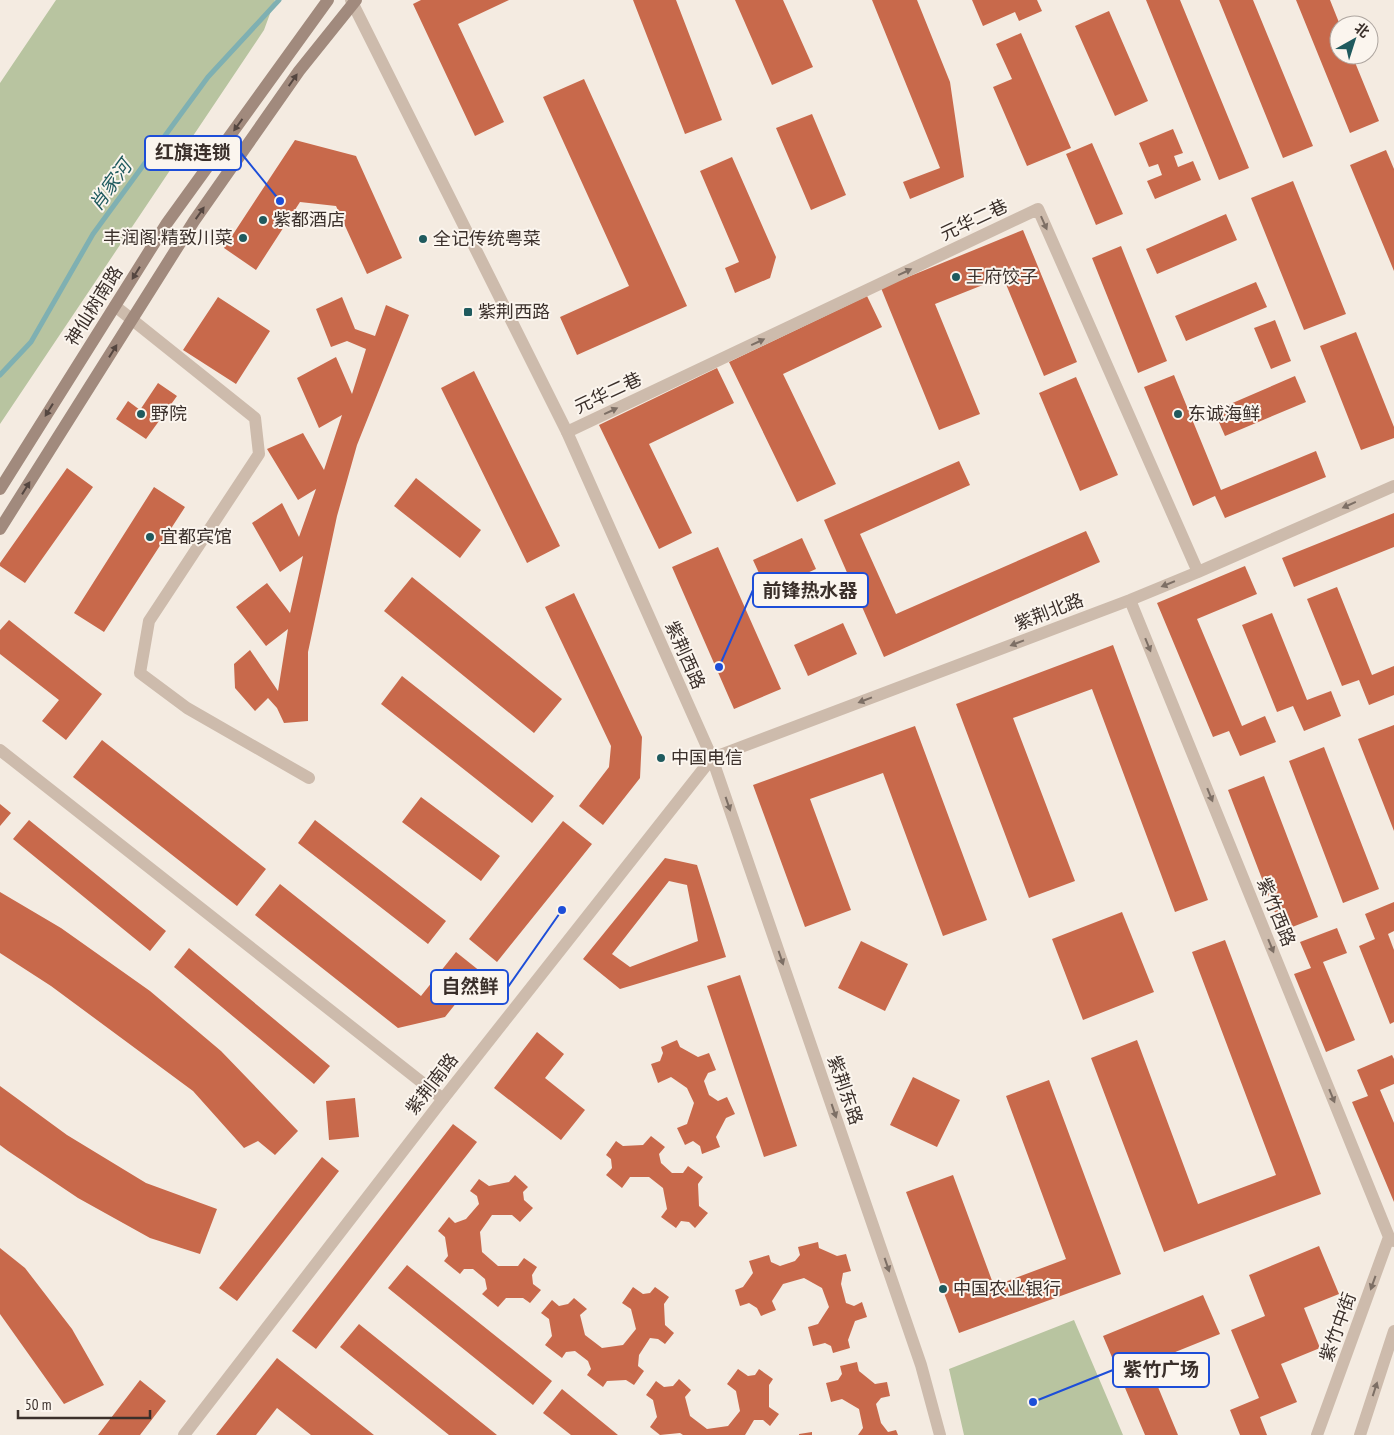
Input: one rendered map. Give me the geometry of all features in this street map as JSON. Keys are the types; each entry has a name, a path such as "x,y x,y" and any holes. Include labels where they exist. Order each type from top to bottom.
{"main road":[{"name":"神仙树南路","path":"0,489 167,223 328,0"},
{"path":"0,529 194,221 299,71 354,1"}],"street":[{"name":"紫荆西路","path":"354,1 567,432 712,758"},
{"name":"元华二巷","path":"567,432 1038,209 1198,572"},
{"path":"115,306 255,418 259,454 149,621 140,673 187,708 309,778"},
{"name":"紫荆北路","path":"712,758 1130,600 1394,486"},
{"name":"紫竹西路","path":"1130,600 1392,1239"},
{"path":"0,750 442,1099"},
{"name":"紫荆南路","path":"184,1435 442,1099 712,758"},
{"name":"紫荆东路","path":"712,758 921,1365 940,1435"},
{"name":"紫竹中街","path":"1317,1435 1392,1239"},
{"path":"1360,1435 1394,1330"}],"green space":[{"path":"56,0 275,0 264,30 0,424 0,83"},
{"path":"1074,1320 1123,1435 964,1435 949,1369"}],"building":[{"path":"421,0 509,0 458,24 504,122 475,136 413,4"},
{"path":"633,0 676,0 722,120 685,134"},
{"path":"735,0 783,0 813,67 772,85"},
{"path":"872,0 917,0 950,82 964,177 910,199 903,182 940,168"},
{"path":"972,0 1037,0 1042,11 1019,21 1015,12 983,26"},
{"path":"1146,0 1180,0 1249,168 1219,180"},
{"path":"1219,0 1253,0 1313,146 1283,158"},
{"path":"1296,0 1330,0 1336,15 1329,15 1329,65 1356,65 1379,121 1350,133"},
{"path":"1109,11 1148,101 1115,116 1075,26"},
{"path":"1021,33 1071,148 1027,166 993,87 1012,79 996,44"},
{"path":"584,79 687,306 577,355 560,317 629,286 543,97"},
{"path":"812,114 846,195 811,210 776,128"},
{"path":"1173,129 1183,153 1174,156 1178,167 1193,161 1201,180 1155,199 1147,181 1162,175 1158,164 1149,167 1139,143"},
{"path":"295,140 356,156 402,258 367,274 336,206 300,202 256,270 224,248"},
{"path":"1092,143 1123,214 1096,225 1066,154"},
{"path":"1386,150 1394,169 1394,271 1350,165"},
{"path":"732,157 776,257 770,278 735,293 725,268 739,262 700,171"},
{"path":"1293,181 1346,314 1304,330 1251,198"},
{"path":"1226,214 1237,240 1157,274 1146,249"},
{"path":"1023,230 1077,362 1044,376 1003,277 935,304 980,414 939,430 881,288"},
{"path":"1121,246 1167,361 1138,373 1092,258"},
{"path":"1256,282 1267,307 1186,341 1175,316"},
{"path":"867,296 882,327 783,374 836,484 797,502 729,362"},
{"path":"218,297 270,331 236,384 183,350"},
{"path":"342,297 355,329 375,336 386,305 409,315 357,445 337,516 308,652 308,721 284,723 277,708 268,698 255,711 235,688 234,664 250,650 278,691 288,629 266,646 236,607 267,583 290,613 303,556 280,572 252,523 282,503 299,537 316,489 298,500 267,449 303,433 324,470 342,415 319,428 297,378 336,357 352,394 366,349 347,341 331,347 316,309"},
{"path":"1275,320 1291,361 1271,369 1254,328"},
{"path":"1356,332 1394,427 1394,438 1361,450 1320,346"},
{"path":"717,368 734,403 649,444 692,533 659,549 599,425"},
{"path":"474,371 560,546 527,563 441,388"},
{"path":"1174,375 1221,490 1316,451 1326,477 1225,518 1215,496 1193,506 1144,387"},
{"path":"1295,376 1306,402 1225,436 1214,411"},
{"path":"1076,377 1118,475 1080,491 1039,393"},
{"name":"野院","path":"158,383 177,396 146,439 116,419 128,401 140,410"},
{"path":"959,461 970,485 860,534 896,614 1086,531 1100,562 884,657 824,520"},
{"path":"67,468 93,487 25,583 0,566 0,563"},
{"path":"416,478 481,530 460,558 394,506"},
{"path":"154,487 185,507 104,632 74,613"},
{"path":"1394,513 1394,547 1294,587 1282,558"},
{"path":"802,538 816,569 767,591 753,560"},
{"path":"718,547 781,689 734,709 672,567"},
{"path":"1245,566 1257,594 1197,619 1242,726 1265,716 1276,742 1240,756 1229,731 1213,737 1157,603"},
{"path":"412,577 562,699 534,733 384,611"},
{"path":"1337,587 1372,675 1394,666 1394,695 1369,705 1359,680 1342,686 1307,599"},
{"path":"574,593 642,737 640,778 603,825 579,806 609,767 611,746 545,607"},
{"path":"1272,613 1307,700 1331,691 1341,716 1304,731 1293,706 1277,712 1242,625"},
{"path":"9,620 102,694 66,740 42,721 59,700 0,654 0,630"},
{"path":"843,623 857,654 808,676 794,645"},
{"path":"1113,645 1208,900 1175,912 1092,689 1013,718 1075,881 1029,898 956,704"},
{"path":"402,676 554,796 532,823 381,704"},
{"path":"1394,725 1394,831 1358,739"},
{"path":"915,726 987,920 943,936 883,773 810,799 851,910 805,927 753,785"},
{"path":"102,740 266,869 237,906 73,777"},
{"path":"1324,747 1379,889 1343,903 1289,761"},
{"path":"1264,776 1318,917 1282,931 1228,790"},
{"path":"421,797 500,856 481,881 402,822"},
{"path":"0,804 11,813 0,826"},
{"path":"29,820 166,931 150,951 13,839"},
{"path":"315,820 446,921 428,944 298,843"},
{"path":"563,821 592,844 497,962 469,939"},
{"path":"665,858 697,865 726,957 620,989 583,959","holes":["669,881 687,885 698,941 630,967 612,954"]},
{"path":"280,884 421,996 456,952 481,972 445,1017 398,1028 255,915"},
{"path":"0,892 61,928 150,991 221,1051 298,1131 275,1155 258,1141 244,1148 193,1091 51,986 0,953"},
{"path":"1394,902 1394,931 1388,934 1394,950 1394,1022 1390,1024 1359,946 1375,939 1365,914"},
{"path":"1122,912 1154,992 1083,1020 1052,939"},
{"path":"1337,928 1347,953 1323,962 1355,1040 1326,1052 1294,974 1311,968 1300,942"},
{"path":"1225,940 1321,1194 1164,1252 1091,1058 1137,1040 1198,1204 1276,1175 1192,952"},
{"path":"861,941 908,964 885,1011 838,988"},
{"path":"189,948 330,1066 314,1084 174,967"},
{"path":"740,975 797,1146 764,1157 707,986"},
{"path":"537,1032 564,1054 545,1078 585,1110 561,1140 494,1088"},
{"path":"677,1040 680,1047 698,1057 709,1053 716,1070 708,1073 704,1081 709,1095 718,1101 727,1097 735,1114 726,1118 716,1137 720,1147 702,1154 700,1146 693,1141 685,1145 677,1128 687,1124 694,1103 687,1088 671,1077 658,1083 651,1064 660,1061 663,1053 661,1047"},
{"path":"1392,1055 1394,1059 1394,1084 1380,1090 1394,1123 1394,1202 1352,1102 1368,1096 1357,1070"},
{"path":"913,1077 960,1100 937,1147 890,1125"},
{"path":"1049,1080 1121,1274 959,1333 906,1192 953,1175 994,1286 1066,1259 1006,1096"},
{"path":"0,1086 67,1135 146,1183 217,1209 200,1254 150,1238 78,1198 0,1145"},
{"path":"355,1098 359,1137 329,1140 326,1101"},
{"path":"453,1124 477,1142 316,1349 292,1331"},
{"path":"651,1136 665,1147 659,1154 661,1163 672,1173 683,1173 688,1166 703,1177 698,1184 699,1206 708,1213 695,1228 689,1222 681,1221 676,1228 661,1217 667,1209 663,1188 649,1177 630,1177 622,1188 606,1175 612,1168 611,1159 606,1155 616,1141 623,1146 643,1145"},
{"path":"322,1157 339,1171 237,1301 219,1288"},
{"path":"515,1175 528,1187 523,1192 524,1200 533,1208 520,1222 512,1215 492,1215 480,1232 482,1252 498,1266 518,1266 524,1258 537,1267 532,1275 533,1284 541,1290 530,1303 523,1298 506,1298 498,1307 482,1294 487,1289 485,1279 473,1269 464,1269 460,1274 444,1261 448,1256 445,1237 438,1231 449,1217 455,1223 466,1219 479,1204 477,1196 470,1191 479,1179 489,1186 509,1182"},
{"path":"818,1242 819,1248 837,1256 846,1254 851,1271 843,1273 841,1284 846,1303 854,1306 862,1302 867,1317 855,1321 848,1340 850,1348 833,1353 831,1346 825,1343 813,1346 808,1327 818,1324 829,1307 822,1288 804,1278 783,1284 772,1301 776,1310 761,1316 757,1308 749,1303 740,1306 735,1290 743,1287 753,1273 749,1261 769,1255 771,1262 780,1266 795,1261 800,1255 798,1247"},
{"path":"1319,1246 1339,1294 1304,1308 1320,1348 1281,1364 1297,1402 1260,1417 1267,1435 1240,1435 1230,1410 1259,1398 1231,1330 1265,1316 1249,1275"},
{"path":"0,1248 25,1268 72,1329 104,1385 64,1404 0,1314"},
{"path":"407,1265 552,1381 533,1405 388,1288"},
{"path":"633,1287 643,1294 650,1293 655,1287 669,1297 664,1304 665,1325 674,1333 665,1344 658,1339 650,1338 639,1355 638,1366 644,1371 634,1385 626,1380 607,1381 603,1387 587,1375 591,1369 588,1361 575,1351 566,1352 562,1358 545,1345 552,1336 549,1319 541,1313 552,1300 559,1306 568,1304 574,1298 587,1309 580,1315 585,1335 602,1348 623,1345 636,1329 631,1309 622,1303"},
{"path":"1203,1295 1220,1334 1148,1363 1178,1435 1145,1435 1103,1336"},
{"path":"359,1324 497,1435 449,1435 340,1347"},
{"path":"277,1358 374,1435 311,1435 277,1408 256,1435 216,1435"},
{"path":"857,1362 859,1371 875,1384 887,1382 890,1396 881,1398 876,1404 881,1423 888,1432 896,1430 898,1435 858,1435 863,1428 859,1409 842,1399 831,1402 826,1383 838,1380 842,1374 840,1366"},
{"path":"738,1369 748,1376 755,1375 759,1369 773,1379 769,1385 769,1407 779,1414 770,1426 763,1420 754,1420 745,1435 683,1435 680,1433 660,1435 650,1427 657,1417 653,1400 646,1395 656,1381 664,1387 673,1386 679,1379 691,1390 685,1397 690,1416 707,1429 728,1426 740,1411 736,1391 727,1384"},
{"path":"140,1380 166,1401 140,1435 98,1435"},
{"path":"562,1389 618,1435 571,1435 543,1413"},
{"path":"812,1432 812,1435 799,1435 799,1434"}],"waterway":[{"name":"肖家河","path":"0,375 31,342 93,234 208,77 279,0"}],"place":[{"name":"红旗连锁","path":"280,201"},
{"name":"紫都酒店","path":"263,220"},
{"name":"丰润阁·精致川菜","path":"243,238"},
{"name":"全记传统粤菜","path":"423,239"},
{"name":"王府饺子","path":"956,277"},
{"name":"紫荆西路","path":"468,312"},
{"name":"野院","path":"141,414"},
{"name":"东诚海鲜","path":"1178,414"},
{"name":"宜都宾馆","path":"150,537"},
{"name":"前锋热水器","path":"719,667"},
{"name":"中国电信","path":"661,758"},
{"name":"自然鲜","path":"562,910"},
{"name":"中国农业银行","path":"943,1289"},
{"name":"紫竹广场","path":"1033,1402"}]}
